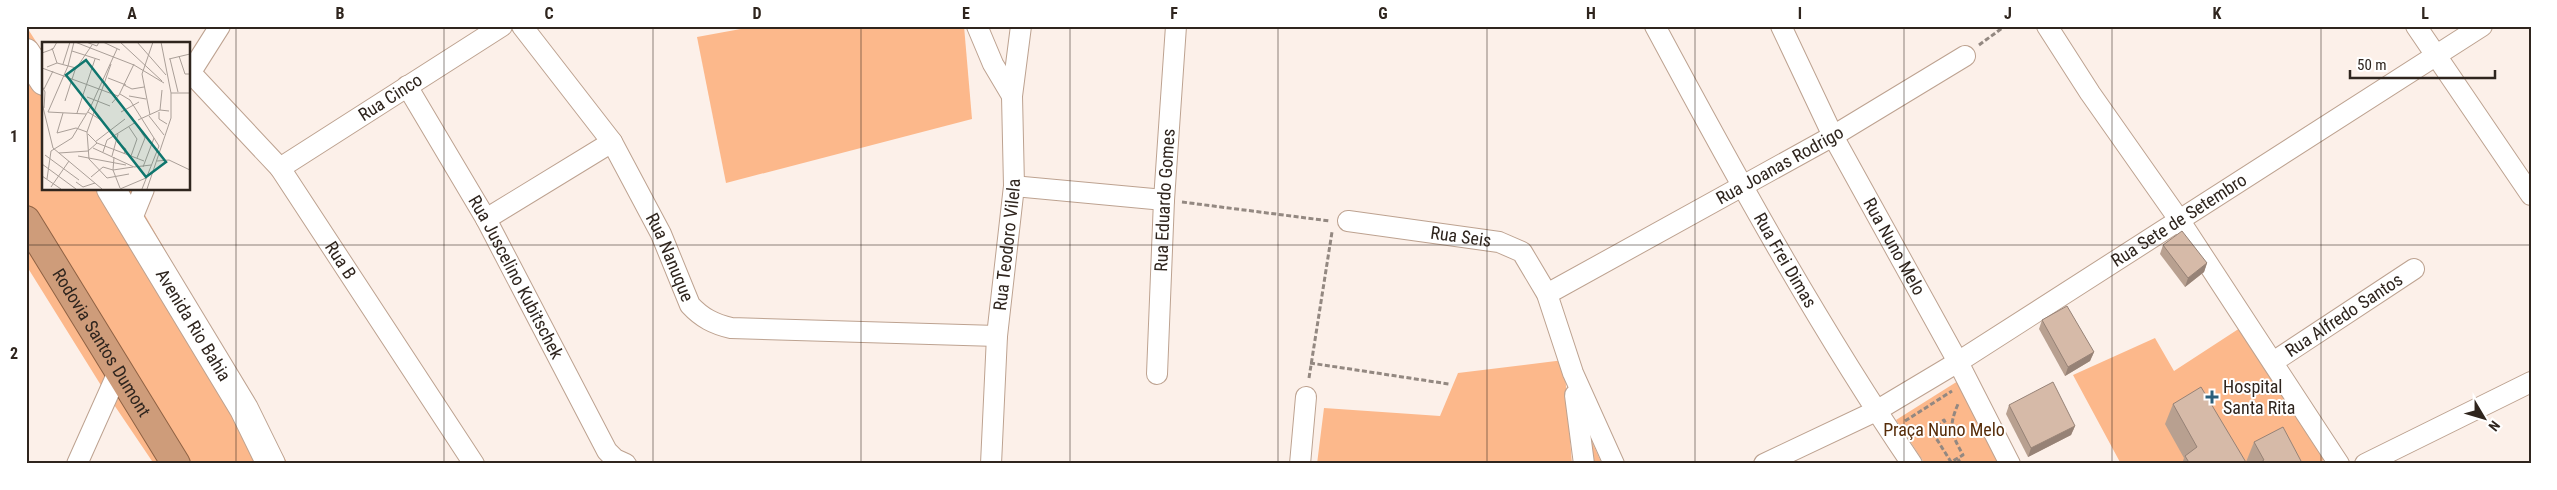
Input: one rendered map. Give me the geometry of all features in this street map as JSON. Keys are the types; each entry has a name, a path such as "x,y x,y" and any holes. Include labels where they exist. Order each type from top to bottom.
{"highway":[{"name":"Rodovia Santos Dumont","path":"26,220 176,464"}],"main road":[{"path":"26,52 42,78"},
{"name":"Avenida Rio Bahia","path":"112,190 244,409 271,464"}],"street":[{"path":"190,72 220,26"},
{"name":"Rua Cinco","path":"280,168 502,26"},
{"name":"Rua Nanuque","path":"522,26 612,142 661,234 690,305 698,314 716,325 730,328 998,336"},
{"path":"977,26 993,64 1012,96"},
{"name":"Rua Teodoro Vilela","path":"991,464 998,336 1014,186 1012,96 1021,26"},
{"name":"Rua Eduardo Gomes","path":"1157,374 1164,200 1176,26"},
{"name":"Rua Frei Dimas","path":"1655,26 1742,187 1876,411"},
{"name":"Rua Nuno Melo","path":"1781,26 1833,136 1958,362 2010,464"},
{"path":"2048,26 2090,93 2180,221 2339,464"},
{"path":"2416,26 2531,195"},
{"name":"Rua Sete de Setembro","path":"1764,464 1876,411 1958,362 2482,26"},
{"name":"Rua Joanas Rodrigo","path":"1547,294 1833,136 1965,56"},
{"name":"Rua B","path":"190,75 280,168 474,464"},
{"name":"Rua Juscelino Kubitschek","path":"407,86 486,218 607,451 615,459 626,464"},
{"path":"486,218 612,142"},
{"path":"1014,186 1164,200"},
{"path":"131,221 144,190"},
{"name":"Rua Seis","path":"1338,224 1499,242 1522,252 1547,294 1573,373"},
{"name":"Rua Alfredo Santos","path":"2273,362 2414,268"},
{"path":"77,464 119,370"},
{"path":"1573,373 1584,464"},
{"path":"1573,373 1614,464"},
{"path":"2365,464 2531,382"},
{"path":"1300,464 1306,397"},
{"path":"1876,411 1912,464"}],"path":[{"path":"1965,56 2005,26"},
{"path":"1164,200 1338,224 1310,363 1449,384"},
{"path":"1907,420 1956,388"},
{"path":"1952,436 1950,422 1960,397"},
{"path":"1944,420 1952,436 1963,455 1952,462 1931,430 1944,420"},
{"path":"1958,458 1961,464"}],"green space":[{"path":"26,26 42,51 42,190 131,190 288,464 154,464 102,387 26,265"},
{"path":"757,26 964,26 972,119 726,183 697,37"},
{"name":"Hospital Santa Rita","path":"2240,328 2325,459 2318,464 2121,464 2073,375 2155,338 2174,371"},
{"path":"1564,360 1572,464 1317,464 1324,408 1440,416 1458,373"},
{"name":"Praça Nuno Melo","path":"1958,381 2001,464 1925,464 1896,420"},
{"path":"1588,433 1602,464 1592,464"}],"building":[{"path":"2182,231 2207,263 2188,278 2163,245"},
{"path":"2067,306 2094,352 2068,367 2042,320"},
{"path":"2053,382 2075,426 2031,448 2009,405"},
{"path":"2201,387 2247,464 2190,464 2185,456 2197,447 2173,404"},
{"path":"2283,427 2301,461 2297,464 2258,464 2264,460 2254,442"}],"place":[{"name":"Hospital Santa Rita","path":"2212,397"}]}
